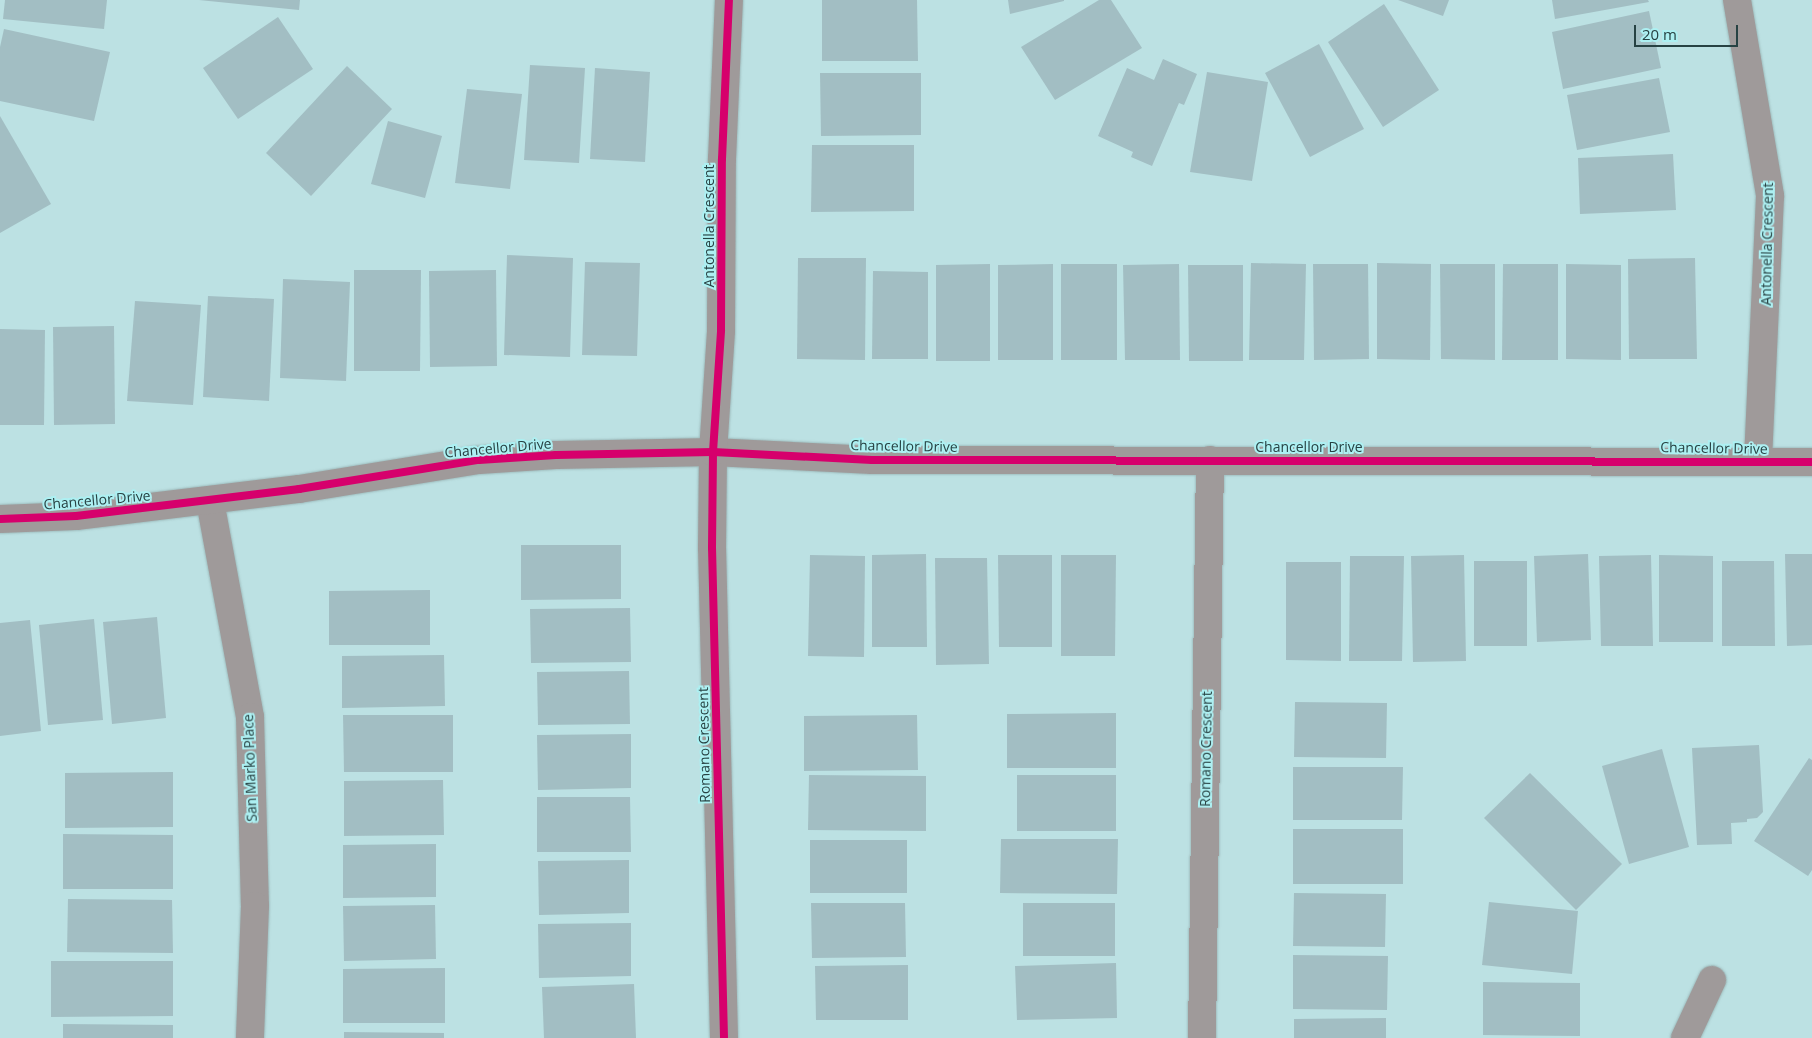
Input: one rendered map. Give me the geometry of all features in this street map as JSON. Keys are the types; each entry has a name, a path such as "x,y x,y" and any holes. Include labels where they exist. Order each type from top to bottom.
{"street":[{"name":"Antonella Crescent","path":"713,452 721,330 722,158 730,0"},
{"name":"Antonella Crescent","path":"1737,0 1770,196 1758,461"},
{"name":"Chancellor Drive","path":"0,519 76,516 210,501 479,460 713,452 872,460 1812,462"},
{"name":"Romano Crescent","path":"713,452 712,548 724,1038"},
{"name":"Romano Crescent","path":"1202,1038 1210,460"},
{"name":"San Marko Place","path":"210,501 250,717 255,906 250,1038"},
{"path":"1685,1038 1712,980"}],"building":[{"path":"5,0 107,0 104,29 3,19"},
{"path":"199,0 300,0 299,10"},
{"path":"822,0 917,0 918,61 822,61"},
{"path":"1008,0 1064,0 1064,1 1010,14"},
{"path":"1099,0 1111,0 1142,48 1055,100 1021,47"},
{"path":"1398,0 1449,0 1443,16"},
{"path":"1552,0 1648,0 1649,2 1555,19"},
{"path":"1384,4 1439,90 1383,127 1328,42"},
{"path":"1649,11 1661,68 1563,89 1552,32"},
{"path":"278,17 313,69 238,119 203,68"},
{"path":"4,29 110,52 94,121 0,101 0,47"},
{"path":"1319,44 1364,129 1310,157 1265,73"},
{"path":"1163,59 1197,74 1184,105 1179,103 1152,166 1131,157 1133,152 1098,136 1127,68 1154,80"},
{"path":"530,65 585,68 579,163 524,160"},
{"path":"347,66 392,109 311,196 266,153"},
{"path":"595,68 650,72 645,162 590,159"},
{"path":"1207,72 1268,82 1252,181 1190,172"},
{"path":"820,73 921,73 921,135 821,136"},
{"path":"1659,78 1670,132 1577,150 1567,95"},
{"path":"467,89 522,94 510,189 455,183"},
{"path":"0,116 51,204 0,233"},
{"path":"388,121 442,136 425,198 371,184"},
{"path":"812,145 914,145 914,211 811,212"},
{"path":"1673,154 1676,210 1580,214 1578,158"},
{"path":"507,255 573,258 570,357 504,355"},
{"path":"798,258 866,258 865,360 797,359"},
{"path":"1695,258 1697,359 1629,359 1628,259"},
{"path":"585,262 640,263 637,356 582,355"},
{"path":"1251,263 1306,264 1304,360 1249,360"},
{"path":"1377,263 1431,264 1430,360 1377,359"},
{"path":"990,264 990,361 936,361 936,265"},
{"path":"1053,264 1053,360 998,360 998,265"},
{"path":"1061,264 1117,264 1117,360 1061,360"},
{"path":"1179,264 1180,360 1125,360 1123,265"},
{"path":"1313,264 1368,264 1369,359 1314,360"},
{"path":"1440,264 1495,264 1495,360 1441,359"},
{"path":"1503,264 1558,264 1558,360 1502,360"},
{"path":"1566,264 1621,265 1621,360 1566,359"},
{"path":"1188,265 1243,265 1243,361 1189,361"},
{"path":"354,270 421,270 420,371 354,371"},
{"path":"496,270 497,366 430,367 429,271"},
{"path":"873,271 928,272 928,359 872,359"},
{"path":"283,279 350,282 346,381 280,378"},
{"path":"208,296 274,299 269,401 203,397"},
{"path":"135,301 201,305 193,405 127,401"},
{"path":"114,326 115,424 54,425 53,327"},
{"path":"0,329 45,330 44,425 0,425"},
{"path":"521,545 621,545 621,599 521,600"},
{"path":"926,554 927,647 872,647 872,555"},
{"path":"1588,554 1591,640 1537,642 1534,556"},
{"path":"1785,554 1812,554 1812,645 1787,646"},
{"path":"810,555 865,556 864,657 808,656"},
{"path":"998,555 1052,555 1052,647 999,647"},
{"path":"1061,555 1116,555 1115,656 1061,656"},
{"path":"1464,555 1466,661 1413,662 1411,556"},
{"path":"1651,555 1653,646 1601,646 1599,556"},
{"path":"1659,555 1713,556 1713,642 1659,642"},
{"path":"1350,556 1404,556 1402,661 1349,661"},
{"path":"935,558 987,558 989,664 936,665"},
{"path":"1474,561 1527,561 1527,646 1474,646"},
{"path":"1722,561 1774,561 1775,646 1722,646"},
{"path":"1286,562 1341,562 1341,661 1286,660"},
{"path":"430,590 430,645 329,645 329,591"},
{"path":"630,608 631,662 531,663 530,609"},
{"path":"157,617 166,718 112,724 103,622"},
{"path":"94,619 103,720 48,725 39,625"},
{"path":"30,620 41,731 0,736 0,623"},
{"path":"444,655 445,706 342,708 342,656"},
{"path":"629,671 630,724 538,725 537,672"},
{"path":"1295,702 1387,703 1386,758 1294,757"},
{"path":"1116,713 1116,768 1007,768 1007,714"},
{"path":"343,715 453,715 453,772 344,772"},
{"path":"917,715 918,770 804,771 804,716"},
{"path":"631,734 631,788 538,790 537,735"},
{"path":"1759,745 1763,812 1757,818 1747,819 1747,822 1731,823 1732,844 1697,845 1692,748"},
{"path":"1662,749 1689,847 1629,864 1602,766"},
{"path":"1809,758 1812,760 1812,870 1808,876 1754,841"},
{"path":"1293,767 1403,767 1402,820 1293,820"},
{"path":"173,772 173,827 65,828 65,773"},
{"path":"1530,773 1622,864 1576,910 1484,818"},
{"path":"809,775 926,776 926,831 808,830"},
{"path":"1017,775 1116,775 1116,831 1017,831"},
{"path":"443,780 444,835 344,836 344,781"},
{"path":"537,797 630,797 631,852 537,852"},
{"path":"1293,829 1403,829 1403,884 1293,884"},
{"path":"63,834 173,835 173,889 63,889"},
{"path":"1001,839 1118,839 1117,894 1000,893"},
{"path":"810,840 907,840 907,893 810,893"},
{"path":"436,844 436,897 343,898 343,845"},
{"path":"629,860 629,913 539,915 538,861"},
{"path":"1294,893 1386,894 1385,947 1293,946"},
{"path":"68,899 172,900 173,953 67,952"},
{"path":"1489,902 1578,911 1572,974 1482,965"},
{"path":"811,903 905,903 906,957 812,958"},
{"path":"1023,903 1115,903 1115,956 1023,956"},
{"path":"435,905 436,959 344,961 343,906"},
{"path":"631,923 631,976 539,978 538,924"},
{"path":"1293,955 1388,956 1387,1010 1293,1009"},
{"path":"51,961 173,961 173,1016 51,1017"},
{"path":"1116,963 1117,1018 1017,1020 1015,966"},
{"path":"908,965 908,1020 816,1020 815,966"},
{"path":"445,968 445,1023 343,1023 343,969"},
{"path":"1483,982 1580,983 1580,1036 1483,1035"},
{"path":"634,984 636,1038 544,1038 542,987"},
{"path":"1386,1018 1386,1038 1294,1038 1294,1019"},
{"path":"63,1024 173,1025 173,1038 63,1038"},
{"path":"344,1032 444,1033 444,1038 344,1038"}],"cycle path":[{"path":"724,1038 712,548 713,452 721,330 722,159 729,0"},
{"path":"0,519 76,516 299,489 479,460 556,455 713,452 872,460 1812,462"}]}
